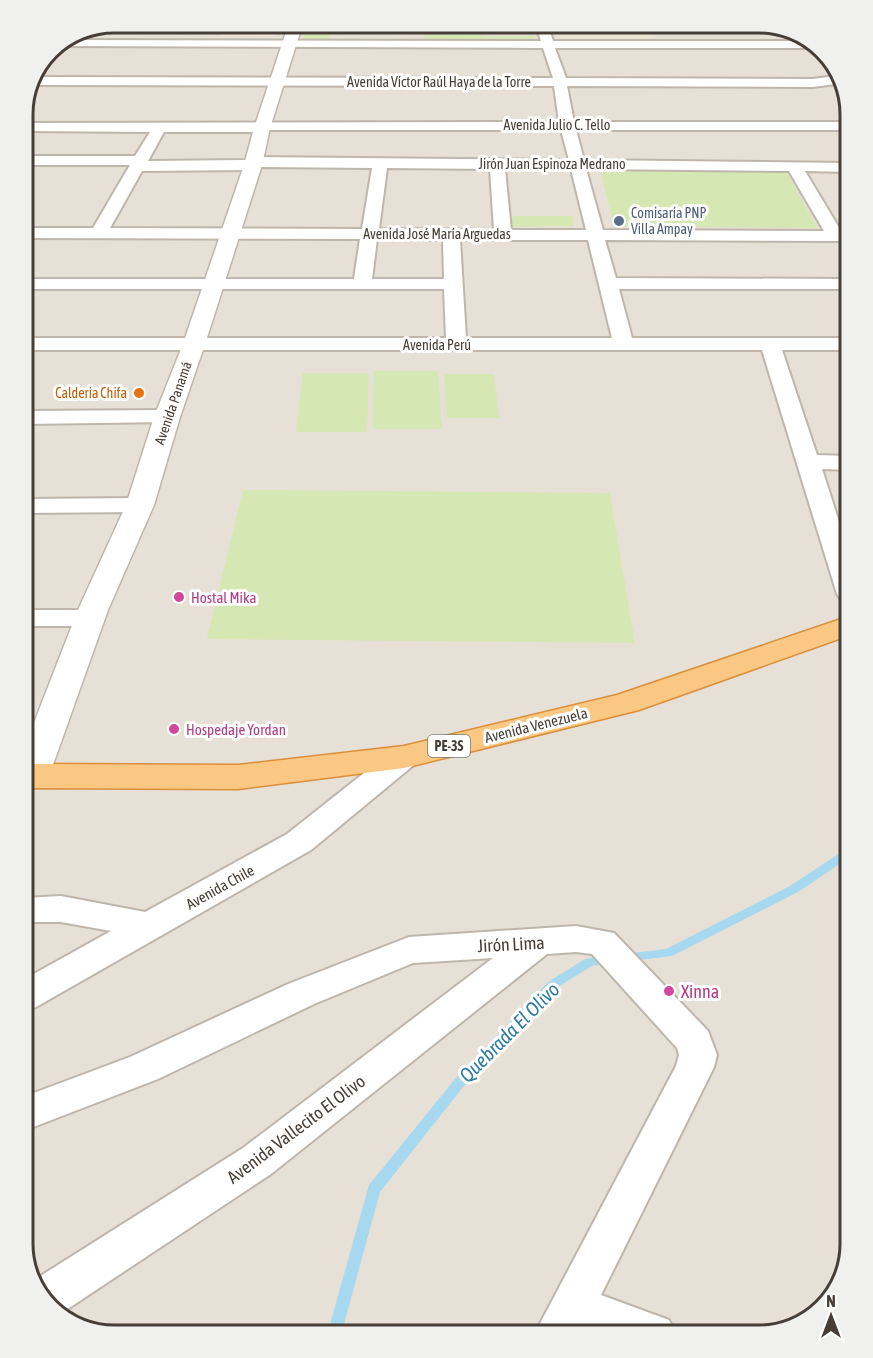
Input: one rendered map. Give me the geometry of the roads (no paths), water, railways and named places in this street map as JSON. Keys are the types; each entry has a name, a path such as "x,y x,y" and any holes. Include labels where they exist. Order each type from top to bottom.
{"highway":[{"name":"Avenida Venezuela","path":"33,775 238,777 404,757 627,703 840,628"}],"street":[{"path":"544,33 560,81 567,125 624,345"},
{"path":"75,43 293,34 548,46 801,45"},
{"name":"Avenida Panamá","path":"33,756 140,505 167,417 194,344 253,164 262,127 293,34"},
{"path":"823,100 813,83 827,70"},
{"name":"Avenida Víctor Raúl Haya de la Torre","path":"40,81 813,83 833,80"},
{"path":"44,113 89,127"},
{"path":"834,114 840,120"},
{"name":"Avenida Julio C. Tello","path":"33,126 159,128 840,125"},
{"path":"33,156 54,127"},
{"path":"99,233 159,128"},
{"path":"362,284 380,163"},
{"name":"Jirón Juan Espinoza Medrano","path":"33,165 380,163 840,167"},
{"path":"497,164 503,235"},
{"path":"794,166 840,232"},
{"name":"Avenida José María Arguedas","path":"33,233 840,236"},
{"path":"451,235 456,345"},
{"path":"609,283 840,284"},
{"path":"33,284 452,284"},
{"name":"Avenida Perú","path":"33,344 840,344"},
{"path":"770,344 840,563"},
{"path":"33,418 167,417"},
{"path":"808,462 840,463"},
{"path":"33,506 140,505"},
{"path":"33,618 90,618"},
{"name":"Avenida Chile","path":"33,991 299,842 404,757"},
{"path":"33,910 61,909 148,926"},
{"name":"Jirón Lima","path":"33,1110 144,1068 301,994 409,950 576,939 602,942 696,1042 698,1055 695,1067 565,1321 590,1325"},
{"name":"Avenida Vallecito El Olivo","path":"51,1295 257,1161 537,943"}],"waterway":[{"name":"Quebrada El Olivo","path":"624,958 668,953 794,889 840,859"},
{"name":"Quebrada El Olivo","path":"337,1325 374,1189 459,1083 552,985 589,962 608,959"}],"place":[{"name":"Comisaría PNP Villa Ampay","path":"619,221"},
{"name":"Calderia Chifa","path":"139,393"},
{"name":"Hostal Mika","path":"179,597"},
{"name":"Hospedaje Yordan","path":"174,729"},
{"name":"Xinna","path":"669,991"}]}
